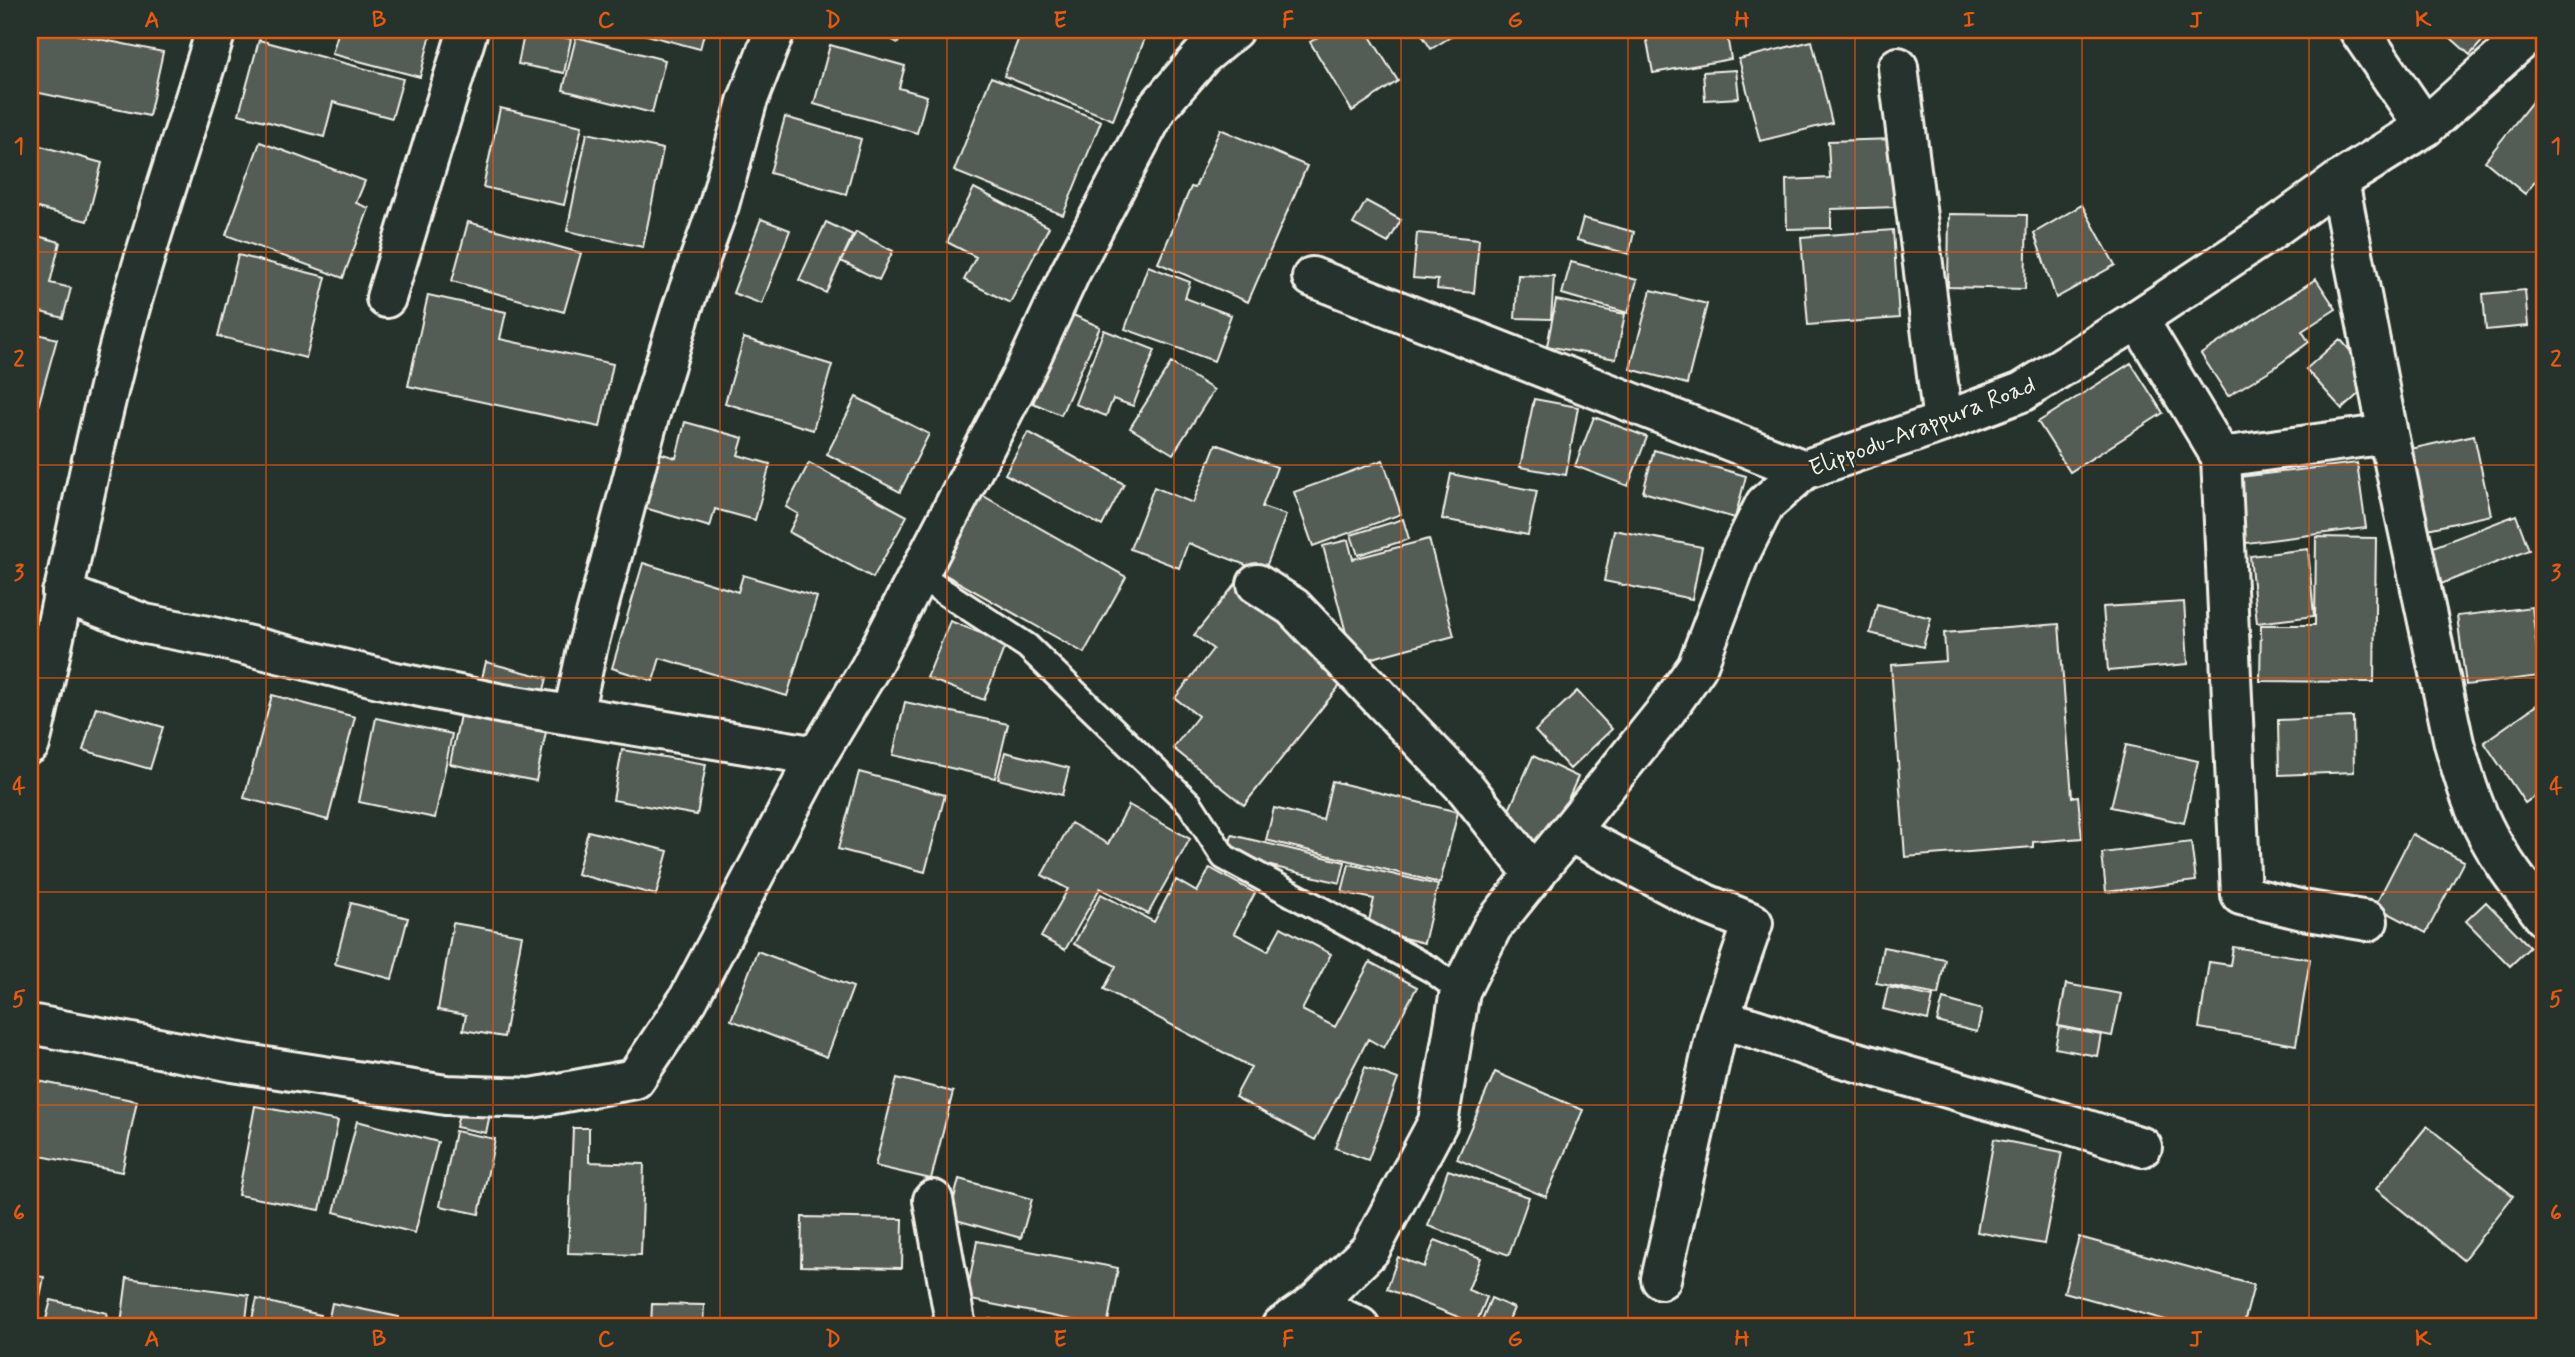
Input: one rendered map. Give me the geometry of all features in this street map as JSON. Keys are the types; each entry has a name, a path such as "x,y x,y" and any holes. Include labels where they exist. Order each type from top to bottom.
{"street":[{"path":"30,744 62,593 124,329 216,30"},
{"path":"386,298 468,30"},
{"path":"573,715 588,645 649,417 682,309 719,205 747,102 775,30"},
{"path":"30,1024 272,1068 446,1095 532,1098 635,1079 688,1000 817,756 870,668 1027,366 1070,273 1157,108 1202,56 1233,30"},
{"path":"2359,30 2425,127"},
{"name":"Elippodu-Arappura Road","path":"1281,1327 1313,1305 1370,1250 1438,1122 1460,991 1492,927 1667,711 1697,667 1739,556 1765,504 1804,470 2022,392 2138,319 2260,238 2339,181 2425,127 2533,30"},
{"path":"1898,67 1943,422"},
{"path":"2339,181 2388,434 2466,788 2512,874 2545,918"},
{"path":"1312,277 1804,470"},
{"path":"2138,319 2221,457 2241,895 2303,911 2368,921"},
{"path":"2221,457 2388,434"},
{"path":"1257,584 1293,607 1466,788 1535,875"},
{"path":"62,593 145,624 214,637 391,681 503,704 817,756"},
{"path":"1569,832 1706,904 1753,923 1719,1020 1661,1279"},
{"path":"1719,1020 1741,1024 1826,1053 2021,1108 2142,1147"},
{"path":"933,1200 956,1327"},
{"path":"1313,1305 1360,1327"}],"lane":[{"path":"918,575 1027,646 1190,804 1224,857 1432,970 1460,991"}],"building":[{"path":"30,30 55,30 163,52 149,116 30,91"},
{"path":"339,30 432,30 420,77 332,54"},
{"path":"525,30 571,39 564,73 518,64"},
{"path":"628,30 705,30 700,49"},
{"path":"873,30 905,30 898,43"},
{"path":"1022,30 1139,30 1147,33 1113,120 1004,76"},
{"path":"1330,30 1366,30 1398,81 1352,111 1310,42"},
{"path":"1419,30 1462,30 1431,49"},
{"path":"1645,30 1726,30 1731,59 1653,73"},
{"path":"2442,30 2492,30 2470,55"},
{"path":"576,37 665,60 652,113 563,90"},
{"path":"259,40 403,79 392,118 333,102 324,137 239,114"},
{"path":"1812,41 1832,123 1760,141 1739,59"},
{"path":"830,45 905,66 899,88 927,96 917,133 814,104"},
{"path":"1736,70 1739,98 1705,100 1703,72"},
{"path":"991,77 1101,121 1063,215 954,171"},
{"path":"2535,98 2545,106 2545,169 2525,194 2485,161"},
{"path":"500,108 582,126 564,205 483,187"},
{"path":"785,117 861,139 846,194 770,173"},
{"path":"1220,129 1307,166 1248,302 1158,263"},
{"path":"587,133 663,149 643,247 567,231"},
{"path":"1896,139 1898,207 1831,209 1831,228 1787,229 1786,180 1830,178 1828,141"},
{"path":"260,142 365,181 356,203 369,208 343,278 226,235"},
{"path":"30,143 102,163 87,221 30,206"},
{"path":"974,188 1049,227 1010,303 964,280 976,257 947,242"},
{"path":"1366,201 1401,220 1388,243 1353,224"},
{"path":"2082,205 2115,265 2056,298 2034,233"},
{"path":"1949,214 2027,215 2025,289 1948,287"},
{"path":"1583,218 1634,232 1629,254 1577,240"},
{"path":"761,219 790,230 762,304 733,293"},
{"path":"468,222 581,253 564,312 452,281"},
{"path":"826,222 853,235 826,293 799,280"},
{"path":"1893,230 1899,318 1808,325 1801,237"},
{"path":"856,232 893,251 879,280 841,261"},
{"path":"1417,233 1479,239 1474,293 1437,289 1438,280 1413,278"},
{"path":"30,234 60,242 50,283 71,288 63,318 30,309"},
{"path":"238,255 326,277 306,358 218,336"},
{"path":"1571,262 1637,280 1628,313 1562,294"},
{"path":"1148,266 1190,282 1185,298 1231,315 1214,361 1125,329"},
{"path":"1518,275 1554,276 1551,319 1515,318"},
{"path":"2316,279 2336,309 2302,331 2309,342 2274,368 2228,396 2201,354"},
{"path":"1651,290 1707,304 1687,384 1630,369"},
{"path":"2525,290 2528,326 2486,330 2483,294"},
{"path":"428,295 506,312 500,339 613,364 600,427 408,386"},
{"path":"1556,300 1625,314 1616,359 1547,346"},
{"path":"1071,314 1100,327 1061,415 1033,403"},
{"path":"1104,330 1155,350 1133,406 1113,399 1106,416 1075,404"},
{"path":"30,332 57,339 34,421 30,419"},
{"path":"744,338 832,365 813,430 725,403"},
{"path":"2340,339 2375,379 2342,409 2306,369"},
{"path":"1171,363 1214,390 1173,454 1130,428"},
{"path":"2131,363 2163,413 2070,472 2038,422"},
{"path":"856,397 929,434 900,492 827,454"},
{"path":"1534,399 1578,407 1566,475 1520,467"},
{"path":"1594,417 1647,437 1628,486 1575,466"},
{"path":"685,422 743,438 738,455 770,464 755,520 715,509 710,527 638,506 653,451 676,458"},
{"path":"1028,432 1124,484 1102,526 1005,474"},
{"path":"2474,435 2491,515 2414,532 2397,452"},
{"path":"1216,444 1277,467 1262,507 1286,515 1264,572 1188,543 1179,568 1130,549 1154,487 1193,503"},
{"path":"1654,450 1746,476 1735,518 1643,492"},
{"path":"1383,460 1401,514 1313,546 1294,492"},
{"path":"809,463 907,516 873,578 789,532 798,514 786,507"},
{"path":"2357,463 2366,528 2239,544 2231,478"},
{"path":"1451,474 1537,491 1528,535 1442,519"},
{"path":"973,490 1126,577 1084,653 930,566"},
{"path":"2516,515 2529,550 2441,584 2428,549"},
{"path":"1403,519 1409,539 1358,555 1351,535"},
{"path":"1614,530 1702,547 1692,599 1604,581"},
{"path":"2316,537 2376,538 2374,682 2260,681 2261,625 2315,625"},
{"path":"1429,539 1454,636 1354,663 1323,546 1348,540 1353,559"},
{"path":"2308,549 2314,616 2257,623 2250,556"},
{"path":"643,563 738,592 743,575 817,597 787,696 660,658 653,681 612,668"},
{"path":"1237,582 1350,673 1244,805 1173,748 1198,716 1175,698 1213,649 1194,635"},
{"path":"2184,602 2188,664 2108,671 2103,607"},
{"path":"1877,604 1931,618 1923,647 1870,633"},
{"path":"2532,607 2540,676 2466,685 2457,616"},
{"path":"950,621 1006,643 984,700 927,678"},
{"path":"2059,624 2072,797 2078,796 2082,838 2033,842 2033,847 1905,857 1891,665 1946,661 1944,633"},
{"path":"486,662 547,678 540,706 479,690"},
{"path":"1577,691 1612,729 1570,769 1535,731"},
{"path":"272,695 355,717 328,820 244,798"},
{"path":"2545,699 2545,789 2525,803 2484,742"},
{"path":"905,702 1008,724 995,778 893,755"},
{"path":"96,707 163,727 150,769 83,750"},
{"path":"460,715 546,732 536,781 450,764"},
{"path":"2353,717 2354,772 2279,775 2278,720"},
{"path":"376,718 452,734 435,818 359,802"},
{"path":"2126,745 2198,761 2184,823 2111,807"},
{"path":"622,750 706,764 697,815 613,800"},
{"path":"1005,752 1069,768 1062,795 998,779"},
{"path":"1533,756 1578,777 1546,848 1501,828"},
{"path":"859,772 945,795 925,872 838,849"},
{"path":"1332,781 1458,812 1440,883 1266,840 1274,808 1323,820"},
{"path":"1129,805 1190,839 1148,914 1100,888 1065,950 1041,937 1068,889 1042,875 1071,823 1108,844"},
{"path":"588,831 668,851 656,895 577,874"},
{"path":"2412,834 2464,861 2426,933 2375,906"},
{"path":"1232,835 1345,862 1340,883 1227,855"},
{"path":"2191,842 2196,881 2106,892 2102,853"},
{"path":"1349,864 1438,885 1424,943 1367,929 1374,899 1342,892"},
{"path":"1210,868 1255,893 1234,933 1268,951 1281,927 1331,954 1302,1010 1335,1027 1370,962 1417,987 1384,1048 1368,1039 1315,1140 1235,1097 1251,1067 1104,989 1116,966 1074,944 1101,894 1154,922 1176,880 1197,892"},
{"path":"2486,902 2530,947 2510,966 2466,921"},
{"path":"351,903 408,918 392,979 335,964"},
{"path":"453,923 522,935 504,1037 463,1030 466,1015 438,1010"},
{"path":"1883,947 1945,959 1938,995 1876,983"},
{"path":"2233,947 2310,959 2296,1045 2199,1028 2209,962 2230,965"},
{"path":"757,951 853,987 827,1057 731,1020"},
{"path":"2066,984 2121,994 2112,1036 2058,1026"},
{"path":"1888,987 1933,997 1928,1020 1883,1009"},
{"path":"1943,999 1982,1010 1977,1032 1937,1022"},
{"path":"2059,1027 2101,1035 2097,1056 2055,1048"},
{"path":"1365,1067 1398,1079 1368,1160 1335,1148"},
{"path":"1495,1072 1583,1110 1546,1197 1457,1159"},
{"path":"897,1078 953,1092 931,1179 875,1166"},
{"path":"38,1081 137,1101 122,1172 30,1154 30,1118"},
{"path":"462,1102 491,1109 486,1133 456,1127"},
{"path":"255,1106 338,1121 320,1210 238,1195"},
{"path":"357,1121 438,1142 415,1233 334,1212"},
{"path":"2427,1126 2513,1196 2463,1260 2376,1189"},
{"path":"573,1128 589,1128 589,1162 644,1164 641,1255 568,1253"},
{"path":"455,1131 495,1139 479,1214 440,1206"},
{"path":"1994,1139 2062,1152 2044,1244 1977,1232"},
{"path":"1448,1170 1529,1197 1509,1255 1428,1226"},
{"path":"959,1179 1032,1199 1021,1238 949,1218"},
{"path":"802,1217 903,1219 902,1268 801,1266"},
{"path":"2079,1237 2254,1285 2243,1327 2191,1327 2064,1292"},
{"path":"1435,1240 1481,1258 1468,1290 1487,1297 1476,1324 1387,1289 1398,1257 1424,1267"},
{"path":"977,1241 1118,1268 1107,1327 966,1299"},
{"path":"30,1275 44,1277 34,1327 30,1327"},
{"path":"127,1278 249,1295 245,1327 145,1327 121,1324"},
{"path":"1491,1298 1514,1308 1506,1327 1479,1327"},
{"path":"257,1299 320,1315 317,1327 250,1327"},
{"path":"51,1300 107,1313 104,1327 44,1327"},
{"path":"332,1303 399,1317 397,1327 327,1327"},
{"path":"652,1304 704,1305 703,1327 651,1327"},
{"path":"2058,1318 2091,1327 2056,1327"},
{"path":"989,1319 1048,1327 988,1327"},
{"path":"595,1321 648,1327 594,1327"}]}
